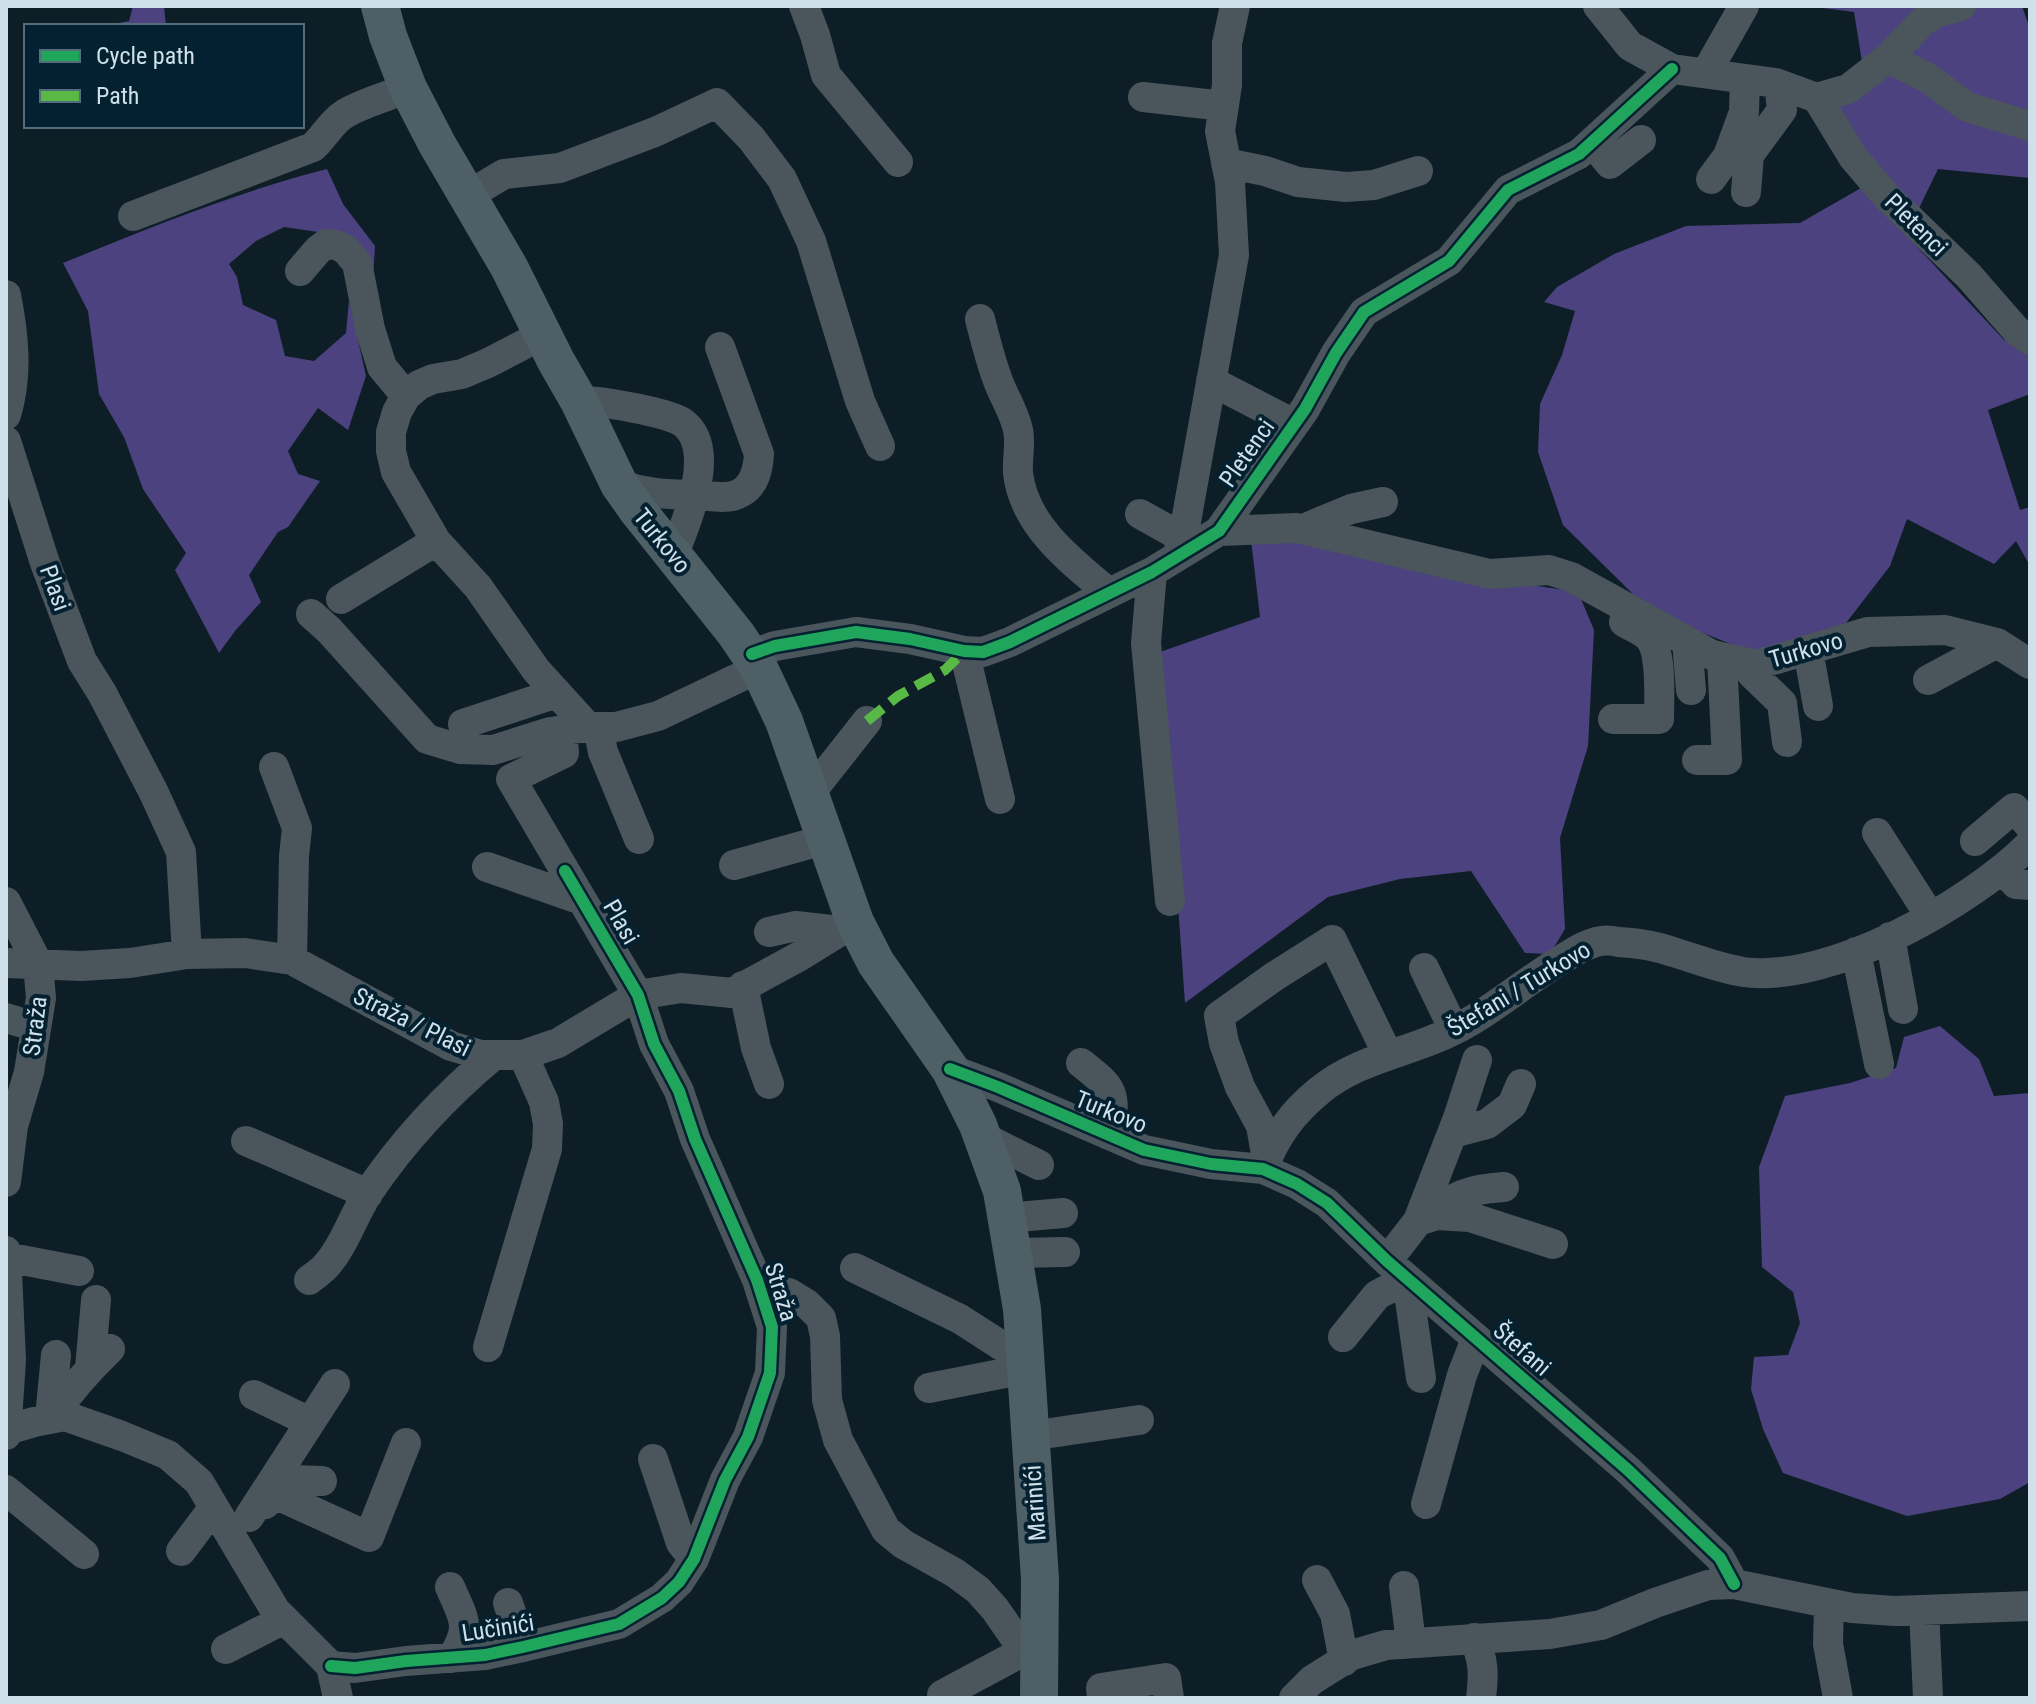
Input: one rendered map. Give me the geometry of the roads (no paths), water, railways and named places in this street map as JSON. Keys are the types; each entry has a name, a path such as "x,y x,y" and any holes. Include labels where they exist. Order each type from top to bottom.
{"main road":[{"name":"Turkovo","path":"380,6 408,88 509,267 619,484 756,661 784,721 811,792 827,839 848,926 950,1069 983,1137 1002,1191 1022,1309"},
{"name":"Marinići","path":"1022,1309 1040,1579 1032,1653 1039,1698"}],"street":[{"path":"804,6 826,75 898,162"},
{"name":"Pletenci","path":"1185,551 1185,527 1234,255 1230,182 1220,131 1227,85 1227,43 1235,6"},
{"path":"1598,6 1630,46 1672,69 1779,84 1817,98 1848,89 1888,58 1923,21 1938,12 1961,6"},
{"path":"1706,73 1744,6"},
{"path":"1888,58 1928,78 1967,107 2030,126"},
{"name":"Pletenci","path":"311,614 427,739 460,749 493,750 550,732 616,727 658,716 756,661 775,646 856,632 910,639 964,651 983,652 1010,642 1152,572 1219,531 1305,409 1336,353 1364,312 1449,261 1508,190 1579,154 1672,69"},
{"path":"1711,179 1728,156 1744,112 1745,79"},
{"path":"1746,192 1749,155 1782,110 1779,84"},
{"path":"133,216 313,147 346,113 408,88"},
{"path":"1143,97 1224,106"},
{"name":"Pletenci","path":"1817,98 1853,157 1887,197 1969,276 2016,330 2030,340"},
{"path":"467,196 504,174 560,168 628,143 717,103 751,138 782,179 811,241 860,401 880,446"},
{"path":"1592,142 1610,164 1641,140"},
{"path":"1226,163 1298,182 1346,187 1374,185 1418,171"},
{"path":"300,271 326,244 345,249 357,263 370,329 382,367 406,396"},
{"path":"6,295 14,359 11,397 6,415"},
{"path":"980,319 997,379 1019,432 1018,473 1026,502 1046,534 1067,557 1109,593"},
{"path":"542,335 462,374 419,385 406,396 397,412 391,432 391,451 396,472 436,541 478,587 536,670 603,752 639,839"},
{"path":"619,484 650,493 712,496 738,495 753,482 759,454 720,347"},
{"name":"Pletenci","path":"1211,381 1294,424"},
{"path":"579,401 612,403 652,412 684,424 696,441 699,452 695,495 673,556"},
{"name":"Plasi","path":"6,441 45,563 82,661 148,781 181,852 187,954"},
{"path":"1303,529 1351,509 1383,502"},
{"path":"1140,514 1174,533 1185,551"},
{"name":"Pletenci","path":"1219,531 1297,528 1490,574 1549,570 1588,586"},
{"path":"341,599 436,541"},
{"path":"1152,572 1146,643 1170,901"},
{"path":"1588,586 1712,655 1732,660 1753,675 1782,703 1787,742"},
{"path":"1588,586 1598,606 1651,640 1657,659 1659,719 1613,719"},
{"name":"Turkovo","path":"1732,660 1756,665 1868,632 1945,630 1997,643 2030,664"},
{"path":"1687,641 1691,690"},
{"path":"1928,680 1997,643"},
{"path":"1808,650 1818,706"},
{"path":"964,651 1000,799"},
{"path":"1697,760 1727,760 1732,660"},
{"path":"463,724 557,693"},
{"path":"811,792 867,721"},
{"name":"Plasi","path":"582,728 564,753 511,779 638,995"},
{"path":"274,767 297,828 292,960"},
{"path":"1975,841 2014,808 2030,826"},
{"path":"1877,833 1930,916"},
{"path":"734,865 827,839"},
{"path":"487,867 582,900"},
{"name":"Štefani / Turkovo","path":"1265,1164 1272,1144 1292,1117 1320,1090 1363,1064 1454,1030 1526,981 1579,949 1602,940 1637,943 1745,972 1791,971 1856,952 1957,900 2022,873"},
{"path":"6,902 38,964"},
{"path":"769,932 796,926 848,926"},
{"path":"309,1280 325,1267 337,1250 368,1194 401,1146 462,1081 509,1055 558,1043 638,995 681,988 732,993 848,926"},
{"path":"1890,937 1903,1009"},
{"path":"1265,1164 1261,1126 1234,1072 1219,1016 1332,940 1388,1055"},
{"path":"1856,952 1879,1064"},
{"name":"Straža / Plasi","path":"6,963 81,966 130,963 187,954 245,953 292,960 451,1046 481,1055 509,1055"},
{"name":"Straža","path":"6,1182 13,1126 29,1072 25,1044 41,998 38,964"},
{"path":"1424,968 1454,1030"},
{"path":"743,986 756,1048 769,1084"},
{"name":"Straža","path":"638,995 654,1044 679,1091 695,1139 760,1288 772,1327 770,1373 748,1437 725,1480 694,1559 679,1582 662,1598"},
{"path":"6,1018 25,1044"},
{"path":"488,1347 547,1149 548,1124 544,1102 509,1055"},
{"path":"1343,1337 1397,1270 1423,1220 1477,1060"},
{"path":"1081,1063 1106,1083 1111,1094 1113,1104 1109,1135"},
{"name":"Turkovo","path":"950,1069 1144,1150 1211,1164 1265,1164"},
{"path":"1453,1133 1487,1124 1512,1105 1521,1084"},
{"path":"983,1137 1039,1165"},
{"path":"246,1141 368,1194"},
{"name":"Štefani","path":"1265,1164 1327,1203 1397,1270 1628,1470 1720,1558 1734,1584"},
{"path":"1423,1220 1457,1197 1478,1189 1504,1187"},
{"path":"1009,1235 1063,1213"},
{"path":"1423,1220 1437,1215 1470,1217 1553,1244"},
{"path":"1009,1235 1065,1252"},
{"path":"6,1251 11,1360 7,1432 65,1416 168,1455 199,1482 214,1507 239,1525 275,1610 331,1666 338,1698"},
{"path":"6,1257 79,1271"},
{"path":"855,1268 960,1319 1025,1365"},
{"path":"1397,1270 1421,1378"},
{"path":"760,1288 789,1293 807,1304 821,1318 825,1336 827,1400 838,1440 886,1530 903,1544 955,1573 978,1590 1014,1637 1032,1653 942,1695"},
{"path":"50,1419 100,1358 96,1300"},
{"path":"1426,1504 1462,1375 1476,1339"},
{"path":"50,1419 56,1355"},
{"path":"929,1388 1025,1365"},
{"path":"239,1525 335,1384"},
{"path":"254,1395 310,1422"},
{"path":"1030,1436 1139,1420"},
{"path":"277,1495 369,1537 406,1443"},
{"path":"653,1459 681,1543 694,1559"},
{"path":"239,1525 293,1480 322,1481"},
{"path":"6,1490 84,1554"},
{"path":"181,1551 214,1507"},
{"path":"1317,1580 1335,1614 1344,1661"},
{"path":"1294,1698 1312,1680 1352,1655 1386,1645 1550,1634 1601,1625 1708,1585 1734,1584 1852,1608 1924,1610 2030,1606"},
{"path":"1404,1586 1411,1643"},
{"path":"450,1587 464,1619 462,1641 452,1658"},
{"name":"Lučinići","path":"331,1666 355,1668 485,1655 619,1624 662,1598"},
{"path":"508,1603 523,1647"},
{"path":"1829,1604 1828,1644 1838,1698"},
{"path":"1924,1610 1928,1698"},
{"path":"226,1649 284,1619"},
{"path":"1474,1638 1484,1670 1481,1698"},
{"path":"1102,1698 1101,1688 1166,1678 1169,1698"}]}
